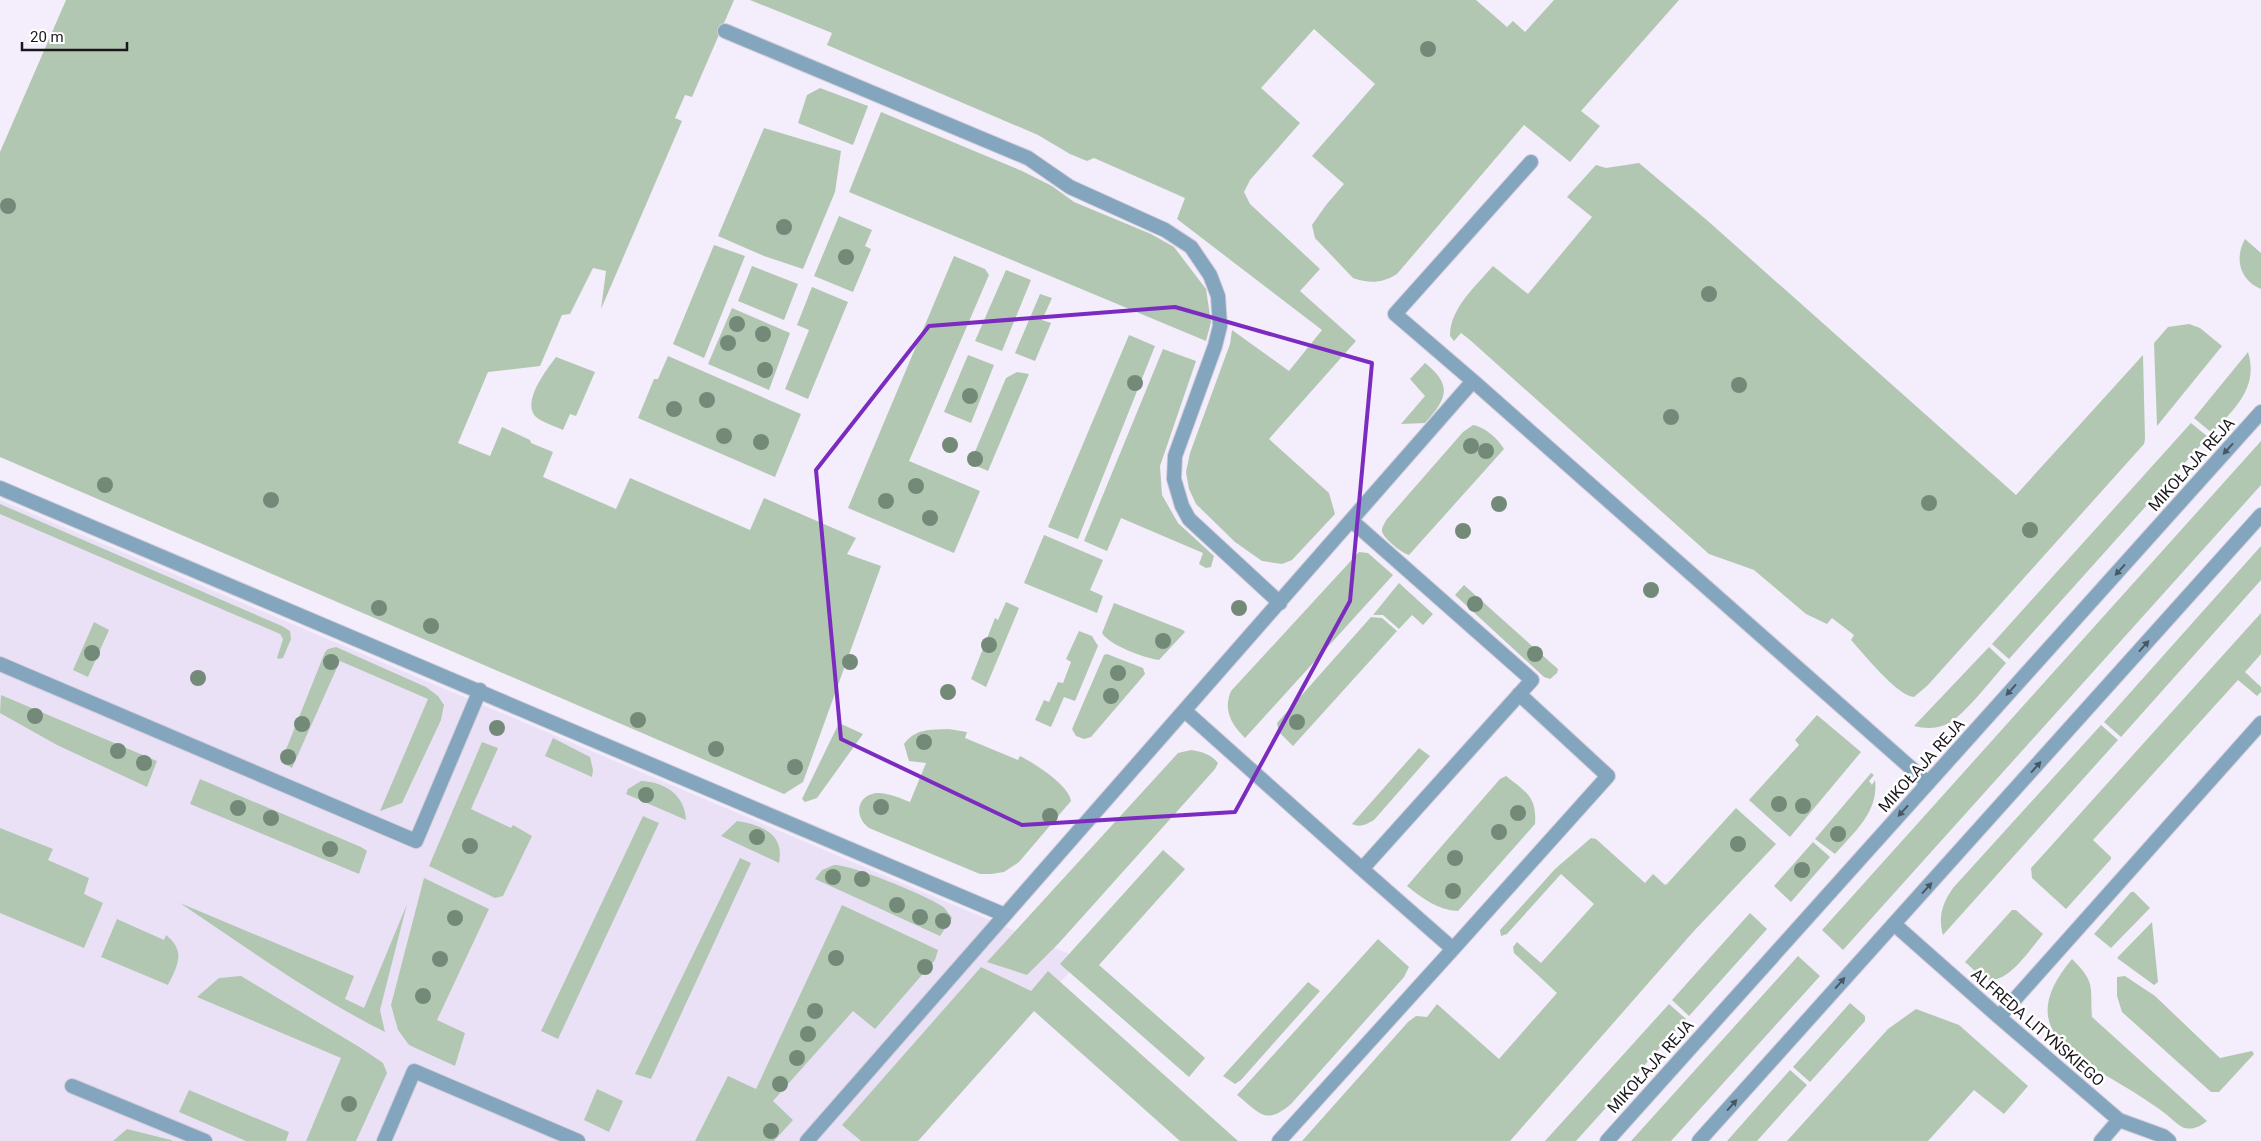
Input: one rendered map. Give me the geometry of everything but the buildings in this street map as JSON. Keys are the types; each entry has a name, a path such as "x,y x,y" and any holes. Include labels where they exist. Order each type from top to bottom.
{"street":[{"path":"725,31 1028,158 1070,187 1166,230 1191,247 1210,275 1218,296 1220,326 1215,346 1175,456 1174,479 1182,506 1189,519 1280,603"},
{"path":"1532,162 1395,314 1928,783"},
{"path":"807,1141 1473,381"},
{"name":"MIKOŁAJA REJA","path":"1607,1141 2261,412"},
{"path":"0,488 480,690 1005,915"},
{"path":"1699,1141 2261,515"},
{"path":"1352,520 1532,680 1362,869"},
{"path":"0,664 416,841 480,690"},
{"path":"1279,1141 1608,776 1520,694"},
{"path":"1185,711 1453,949"},
{"path":"1999,1017 2261,723"},
{"name":"ALFREDA LITYŃSKIEGO","path":"1894,924 2119,1120 2163,1136 2169,1141"},
{"path":"384,1141 414,1071 578,1141"},
{"path":"72,1086 205,1141"},
{"path":"2101,1141 2119,1120"}],"highlighted area":[{"path":"1175,307 1372,363 1350,601 1235,812 1022,825 841,739 816,470 929,326"}],"shaded area":[{"path":"0,500 1081,959 918,1141 0,1141"}],"green space":[{"path":"66,0 734,0 692,97 685,95 675,118 682,121 601,309 606,271 593,268 570,314 562,315 540,366 488,372 458,443 490,456 502,427 530,440 531,443 553,452 543,477 616,509 630,478 750,530 764,498 856,538 847,554 881,566 803,782 784,794 0,457 0,152"},
{"path":"750,0 1476,0 1507,27 1513,21 1525,32 1554,0 1679,0 1581,111 1600,126 1570,162 1524,125 1397,274 1381,281 1371,282 1353,278 1315,238 1312,225 1344,184 1312,156 1375,84 1314,29 1261,88 1300,123 1250,180 1244,192 1250,204 1320,269 1300,291 1356,341 1269,439 1329,493 1335,514 1292,560 1282,564 1262,561 1235,542 1196,504 1189,489 1186,472 1190,453 1230,344 1232,330 1289,371 1322,330 1177,219 1185,198 1094,158 1087,161 1070,154 1038,135 827,45 832,33"},
{"path":"820,88 868,106 853,145 798,123 807,95"},
{"path":"881,112 1022,171 1052,186 1074,202 1151,234 1174,247 1206,289 1211,322 1206,341 849,192"},
{"path":"764,128 841,151 835,192 803,269 764,256 718,236"},
{"path":"1639,163 1709,222 2016,495 2143,355 2144,444 1928,685 1914,697 1899,690 1890,682 1851,640 1854,635 1832,618 1827,624 1806,614 1754,570 1709,554 1470,340 1461,333 1454,341 1450,336 1454,316 1459,307 1493,266 1528,294 1592,217 1567,197 1596,165 1606,168"},
{"path":"839,216 872,230 865,246 871,249 853,292 814,276"},
{"path":"2245,239 2261,253 2261,289 2248,280 2241,268 2240,254"},
{"path":"714,245 745,256 704,358 673,344"},
{"path":"954,256 985,269 989,275 909,461 980,491 954,553 848,508"},
{"path":"752,266 798,284 784,320 738,301"},
{"path":"1006,270 1031,280 1002,351 975,341"},
{"path":"812,287 848,302 808,399 785,389 809,330 797,325"},
{"path":"1040,294 1052,298 1042,320 1051,323 1035,361 1015,353"},
{"path":"732,308 790,333 769,390 708,364"},
{"path":"2189,324 2200,328 2222,346 2157,426 2154,343 2168,327"},
{"path":"1129,335 1155,346 1078,539 1048,527"},
{"path":"1163,349 1196,361 1160,466 1162,495 1178,523 1214,556 1211,567 1206,568 1199,564 1203,553 1121,518 1107,551 1084,541"},
{"path":"2248,352 2251,365 2247,387 2236,406 2212,433 2194,418"},
{"path":"968,355 994,365 971,423 944,412"},
{"path":"668,356 801,414 775,477 638,418 654,379 658,379"},
{"path":"556,357 595,372 576,416 570,414 563,430 544,422 535,416 532,410 532,402 537,385"},
{"path":"1425,363 1440,378 1444,392 1442,399 1425,423 1401,424 1425,396 1410,379"},
{"path":"1017,372 1029,374 988,471 972,464 974,454 1006,378"},
{"path":"2191,423 2208,437 2009,659 1992,644"},
{"path":"1473,425 1491,434 1504,449 1409,555 1406,554 1383,534 1382,530 1387,519 1463,432"},
{"path":"2261,441 2261,485 1843,950 1822,930"},
{"path":"0,504 282,626 290,631 291,639 283,658 277,658 283,639 280,634 0,514"},
{"path":"1044,535 1103,560 1090,590 1103,596 1097,613 1024,583"},
{"path":"2261,546 2261,580 2121,737 2104,722"},
{"path":"1359,552 1368,553 1393,575 1245,738 1232,722 1228,711 1231,691"},
{"path":"1399,583 1433,614 1423,625 1412,615 1399,629 1383,615 1373,615"},
{"path":"1464,585 1558,669 1557,673 1550,679 1544,677 1455,595"},
{"path":"1006,602 1019,608 986,687 971,679 995,618 998,620"},
{"path":"1114,603 1185,632 1159,660 1145,657 1112,642 1102,633"},
{"path":"2261,613 2261,654 2245,672 2261,687 2261,692 2257,696 2238,680 2093,840 2111,859 2066,909 2032,878 2031,868"},
{"path":"1371,617 1382,618 1397,631 1293,746 1279,732 1277,723"},
{"path":"94,622 109,630 88,677 73,670"},
{"path":"1079,631 1092,636 1098,646 1075,701 1064,697 1051,727 1035,720 1044,700 1049,702 1058,682 1063,683 1071,662 1066,659"},
{"path":"336,647 426,687 438,696 444,705 441,720 402,803 380,811 428,699 340,661 292,768 281,762 325,652"},
{"path":"1989,647 2006,663 1970,705 1955,719 1945,725 1932,728 1914,726"},
{"path":"1107,654 1143,668 1145,674 1091,737 1084,739 1076,736 1072,729 1104,655"},
{"path":"1,695 157,761 147,787 57,745 0,713"},
{"path":"1817,715 1861,752 1790,837 1749,800 1799,745 1795,740"},
{"path":"839,723 863,734 817,798 805,802 802,799"},
{"path":"2101,725 2118,740 1943,935 1942,911 1953,888"},
{"path":"948,729 967,732 965,738 1018,760 1020,756 1026,759 1050,775 1069,795 1071,801 1019,862 1004,872 980,874 869,828 859,813 861,802 864,798 876,793 884,793 910,802 926,763 909,761 904,744 918,732"},
{"path":"553,738 590,757 593,770 592,777 545,756"},
{"path":"482,742 498,748 471,809 511,828 513,825 532,836 503,896 495,898 429,866"},
{"path":"1419,748 1430,756 1374,820 1361,826 1352,824"},
{"path":"1191,750 1212,757 1218,763 1215,769 1059,943 1027,975 987,962 1178,753"},
{"path":"1871,773 1874,775 1869,781 1872,785 1875,780 1875,791 1869,812 1864,821 1835,854 1815,839"},
{"path":"1506,776 1529,796 1534,807 1535,824 1458,911 1444,909 1431,903 1407,886 1500,779"},
{"path":"200,779 361,847 367,851 359,874 190,804"},
{"path":"641,781 666,787 678,797 685,811 686,820 626,794 628,789"},
{"path":"1736,808 1776,844 1693,932 1510,1141 1302,1141 1408,1022 1416,1016 1427,1017 1437,1004 1499,1059 1557,993 1514,953 1513,947 1517,942 1541,963 1594,904 1561,874 1507,934 1501,936 1500,930 1555,869 1591,838 1596,839 1645,883 1653,874 1665,885 1666,883 1666,885"},
{"path":"643,816 659,823 558,1039 541,1031"},
{"path":"737,821 763,828 775,838 780,853 779,863 721,836"},
{"path":"0,828 53,849 48,860 89,878 84,894 103,903 84,948 0,913"},
{"path":"1813,842 1830,857 1791,902 1774,886"},
{"path":"1163,850 1185,869 1099,965 1205,1058 1189,1077 1060,964"},
{"path":"740,858 751,863 651,1079 635,1074"},
{"path":"834,865 872,875 921,895 942,906 952,918 940,936 815,879 822,870"},
{"path":"424,878 489,909 437,1020 465,1033 455,1066 409,1045 398,1030 391,1005"},
{"path":"2131,892 2134,892 2150,908 2111,948 2094,934"},
{"path":"180,903 354,976 345,999 364,1008 407,904 380,1010 385,1032 306,987"},
{"path":"842,905 938,950 935,960 875,1029 853,1011 773,1101 793,1120 774,1141 695,1141 728,1076 756,1089"},
{"path":"2012,910 2016,910 2043,934 2010,972 1995,980 1987,979 1978,974 1965,962"},
{"path":"1750,913 1767,929 1689,1016 1672,1000"},
{"path":"117,919 164,940 166,935 172,941 176,947 178,958 175,971 168,985 101,957"},
{"path":"2152,922 2158,982 2154,985 2117,958"},
{"path":"1378,939 1409,967 1404,977 1291,1104 1282,1111 1269,1116 1257,1112 1237,1095"},
{"path":"1798,956 1820,976 1671,1141 1631,1141"},
{"path":"2072,959 2088,979 2091,991 2092,1017 2207,1121 2195,1128 2182,1127 2150,1103 2091,1066 2058,1039 2050,1023 2048,1005 2055,984"},
{"path":"981,967 1031,991 1048,971 1238,1141 1180,1141 1034,1011 918,1141 861,1141 842,1125"},
{"path":"241,976 383,1063 387,1073 356,1141 306,1141 341,1058 197,997 219,978"},
{"path":"2125,976 2155,996 2220,1058 2252,1051 2254,1054 2219,1092 2211,1092 2122,1012 2117,996 2117,977"},
{"path":"1308,982 1320,991 1241,1080 1235,1084 1223,1076"},
{"path":"1850,1003 1865,1016 1865,1021 1810,1082 1793,1067"},
{"path":"1669,1004 1686,1019 1576,1141 1545,1141"},
{"path":"1916,1009 1959,1025 2028,1086 2004,1114 1974,1090 1928,1141 1787,1141 1888,1029"},
{"path":"1790,1070 1807,1085 1757,1141 1727,1141"},
{"path":"597,1089 623,1101 609,1132 584,1120"},
{"path":"189,1090 289,1132 286,1141 246,1141 179,1112"},
{"path":"127,1129 171,1140 173,1141 113,1141"}]}
